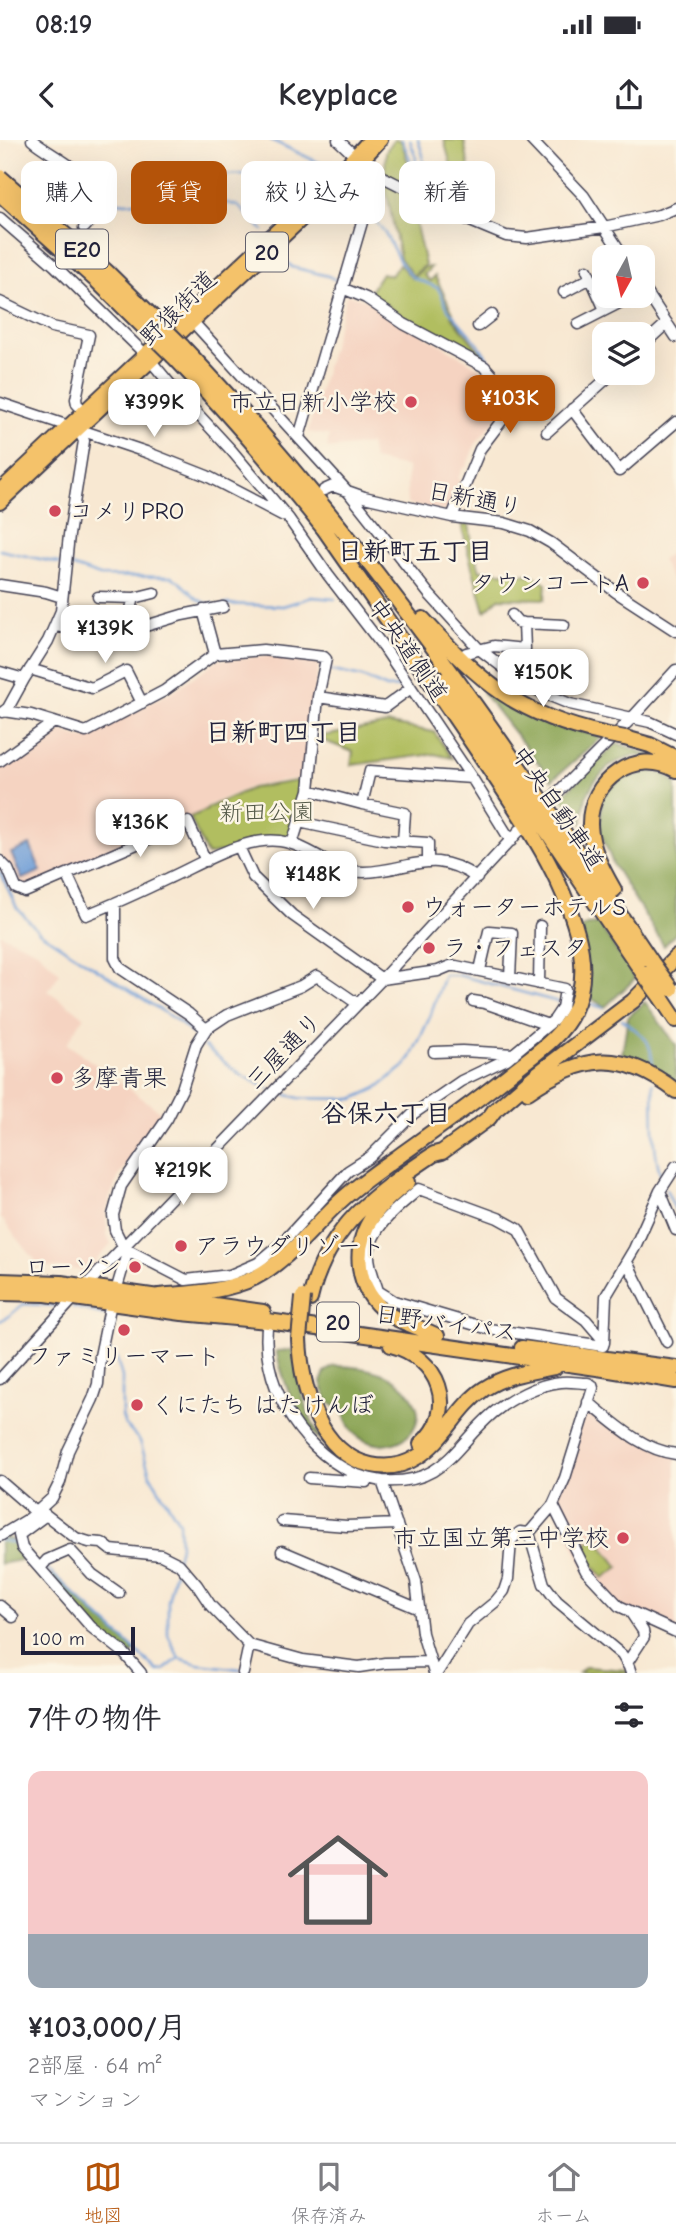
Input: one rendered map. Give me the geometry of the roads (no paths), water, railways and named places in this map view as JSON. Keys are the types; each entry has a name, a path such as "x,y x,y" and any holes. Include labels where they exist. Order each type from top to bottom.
{"highway":[{"name":"中央自動車道","path":"0,177 107,272 178,351 322,526 404,631 670,995 676,1020"},
{"name":"中央自動車道","path":"0,194 178,351 246,415 336,521 423,632 549,809 647,967"},
{"path":"336,521 452,651 513,701 542,716 571,726 625,738 660,749 676,758"},
{"path":"159,1296 221,1289 256,1277 283,1258 356,1187 495,1088 551,1041 571,1017 579,996 582,973 577,932 558,882 507,794 322,526"},
{"path":"647,967 597,858 591,834 591,813 597,793 611,776 622,768 649,762 676,770"},
{"path":"495,1088 520,1075 583,1032 626,998 653,973 676,946"},
{"path":"306,1298 327,1251 353,1216 385,1188 489,1118 537,1074 633,1001 676,957"},
{"path":"489,1118 499,1115 535,1087 573,1066 605,1060 632,1065 676,1091"},
{"path":"437,1336 422,1327 392,1316 376,1303 363,1280 359,1255 365,1231 379,1208 439,1160 442,1152"},
{"path":"394,1160 328,1235 310,1270 302,1339 303,1376 321,1425 341,1450 358,1461 377,1466 408,1462 425,1452 475,1396 495,1383 527,1371 570,1364"},
{"name":"日野バイパス","path":"0,1281 32,1281 86,1287 114,1297 182,1313 268,1321 676,1381"},
{"name":"日野バイパス","path":"0,1293 75,1297 159,1296 437,1336 603,1348 676,1368"},
{"path":"302,1339 313,1388 336,1434 351,1448 367,1456 386,1459 400,1457 419,1447 433,1430 440,1411 439,1388 429,1368 416,1355 399,1347 379,1343 369,1335"}],"main road":[{"name":"野猿街道","path":"0,490 73,429 84,411 193,322 359,158 369,140"},
{"name":"野猿街道","path":"0,503 73,429 381,140"}],"street":[{"path":"32,140 93,184 98,209 84,228"},
{"path":"338,140 363,161"},
{"path":"533,141 584,196 616,245"},
{"path":"385,178 506,236 527,238 604,227 659,215 676,208"},
{"name":"中央道側道","path":"0,218 54,265 148,358 293,516 512,841"},
{"path":"299,437 361,224"},
{"path":"564,292 589,274 605,310"},
{"path":"342,288 366,298 404,324 485,367 516,402 480,449 452,517"},
{"path":"0,302 52,327 89,335 76,399 84,411"},
{"path":"655,306 676,337"},
{"path":"578,324 609,308"},
{"path":"478,326 492,315"},
{"path":"193,322 349,493 429,594 478,649 517,678 543,693 570,704 632,718 676,733"},
{"path":"655,334 667,323"},
{"path":"547,432 600,385"},
{"path":"0,403 146,452 207,476 293,516"},
{"path":"572,410 619,471 676,422"},
{"path":"2,712 8,708 56,626 61,611 84,441 73,429"},
{"name":"日新通り","path":"324,490 333,486 349,493 452,517 511,524 541,537 615,592 676,631"},
{"path":"0,585 62,597"},
{"path":"98,597 134,598 153,593"},
{"path":"129,631 127,623 134,598"},
{"path":"56,626 93,633 129,631 223,607"},
{"path":"203,610 215,654"},
{"path":"512,615 518,622 564,625"},
{"path":"468,655 478,649 494,646 525,649 524,623"},
{"path":"2,712 31,715 86,732 164,691 215,654 263,650 324,657 326,659 318,697 309,790 292,844"},
{"path":"30,669 92,688 126,671 142,703"},
{"path":"554,797 676,670"},
{"path":"0,672 24,679"},
{"path":"318,697 385,707 428,687"},
{"path":"0,761 54,722"},
{"path":"362,804 370,771 472,778"},
{"path":"309,790 405,813 403,842"},
{"path":"0,861 8,869 16,888 25,892 188,822 206,861"},
{"path":"299,822 384,840 428,844 428,862"},
{"name":"三屋通り","path":"0,1379 75,1297 126,1249 382,979 520,830"},
{"path":"67,874 86,915 239,847 267,840 292,844 340,867 361,872 441,861 461,867 477,878"},
{"path":"239,847 253,877 292,915 382,979 438,971 450,966 480,970 565,989 562,1007 548,1025 514,1054 461,1081 413,1114 370,1157 348,1171 278,1247 250,1267 219,1277 186,1280 126,1249 115,1230 113,1215 121,1186 167,1119 182,1089 196,1045 206,1029 227,1015 301,986 317,976 358,1004"},
{"path":"116,903 116,958 120,968 189,1014 206,1029"},
{"path":"539,984 540,926"},
{"path":"480,970 489,931 512,933 510,978"},
{"path":"473,1001 548,1025"},
{"path":"434,1052 514,1054"},
{"path":"603,1348 606,1296 635,1250 660,1191 676,1166"},
{"path":"419,1189 498,1218 518,1229 556,1298 586,1320 603,1348 489,1329 394,1301 379,1291 368,1255 374,1237 386,1219 419,1189"},
{"path":"660,1191 676,1230"},
{"path":"126,1249 100,1356 98,1384 93,1399 68,1451 52,1498 19,1535 20,1545 42,1566 91,1627 123,1652 141,1673"},
{"path":"627,1262 667,1342"},
{"path":"268,1321 268,1363 288,1413 309,1441 332,1460 352,1473 377,1480 409,1480 433,1471 457,1453 492,1414 530,1392 561,1382 593,1385 565,1478 553,1504 529,1533"},
{"path":"588,1402 638,1440 662,1452 676,1454"},
{"path":"309,1478 367,1482 377,1480"},
{"path":"377,1480 397,1524 416,1581 422,1633 436,1673 468,1625 504,1591 508,1579 511,1540 520,1532 529,1533"},
{"path":"0,1481 76,1538 102,1543 111,1550 161,1555 179,1563 211,1606 248,1645 303,1660 359,1667 385,1663 430,1662"},
{"path":"553,1504 586,1571 619,1606 676,1632"},
{"path":"0,1536 41,1513"},
{"path":"282,1521 347,1526 397,1524"},
{"path":"529,1533 544,1584 557,1601 622,1655 629,1668"},
{"path":"42,1566 70,1550 92,1574 119,1593"},
{"path":"282,1551 419,1609"},
{"path":"0,1606 12,1617"},
{"path":"629,1668 644,1637 631,1612"},
{"path":"245,1669 248,1645"}],"water":[{"path":"30,845 41,871 22,879 11,853"}],"waterway":[{"path":"271,140 315,161"},
{"path":"402,140 410,161"},
{"path":"410,140 416,161"},
{"path":"418,140 423,161"},
{"path":"227,175 241,174"},
{"path":"117,202 151,200 193,206 229,203"},
{"path":"231,204 238,206 263,230"},
{"path":"378,224 412,277 438,288 448,309 488,359"},
{"path":"284,259 292,267 338,281"},
{"path":"0,550 62,564"},
{"path":"68,565 100,576 172,577 196,598 214,604"},
{"path":"224,604 283,606 312,597 335,599"},
{"path":"328,670 362,677 387,688 401,687"},
{"path":"0,872 17,908 39,932 179,1022 195,1036"},
{"path":"276,1092 299,1098 353,1099 377,1088 405,1066 411,1057 429,1019 444,975 458,975 558,1002"},
{"path":"588,1003 604,1008"},
{"path":"622,1019 646,1040 651,1051 653,1069"},
{"path":"204,1046 241,1075 269,1089"},
{"path":"653,1083 655,1140 660,1173"},
{"path":"666,1189 676,1212"},
{"path":"0,1321 23,1304 61,1306"},
{"path":"73,1307 105,1315"},
{"path":"104,1350 115,1353 122,1377 122,1416 125,1425 140,1441 150,1475 179,1522 180,1546 177,1559"},
{"path":"0,1540 17,1544"},
{"path":"176,1566 168,1601 168,1635 179,1658 198,1664 240,1669"},
{"path":"46,1568 158,1671 164,1670 179,1658"}],"tunnel":[{"path":"54,265 84,228"},
{"path":"370,1157 419,1189"}],"place":[{"name":"市立日新小学校","path":"411,402"},
{"name":"コメリPRO","path":"55,511"},
{"name":"タウンコートA","path":"643,583"},
{"name":"ウォーターホテルS","path":"408,907"},
{"name":"ラ・フェスタ","path":"429,948"},
{"name":"多摩青果","path":"57,1078"},
{"name":"アラウダリゾート","path":"181,1246"},
{"name":"ローソン","path":"135,1267"},
{"name":"ファミリーマート","path":"124,1330"},
{"name":"くにたち はたけんぼ","path":"137,1405"},
{"name":"市立国立第三中学校","path":"623,1538"}],"district":[{"name":"日新町五丁目","path":"415,551"},
{"name":"日新町四丁目","path":"283,732"},
{"name":"谷保六丁目","path":"386,1113"}],"park label":[{"name":"新田公園","path":"267,812"}]}
